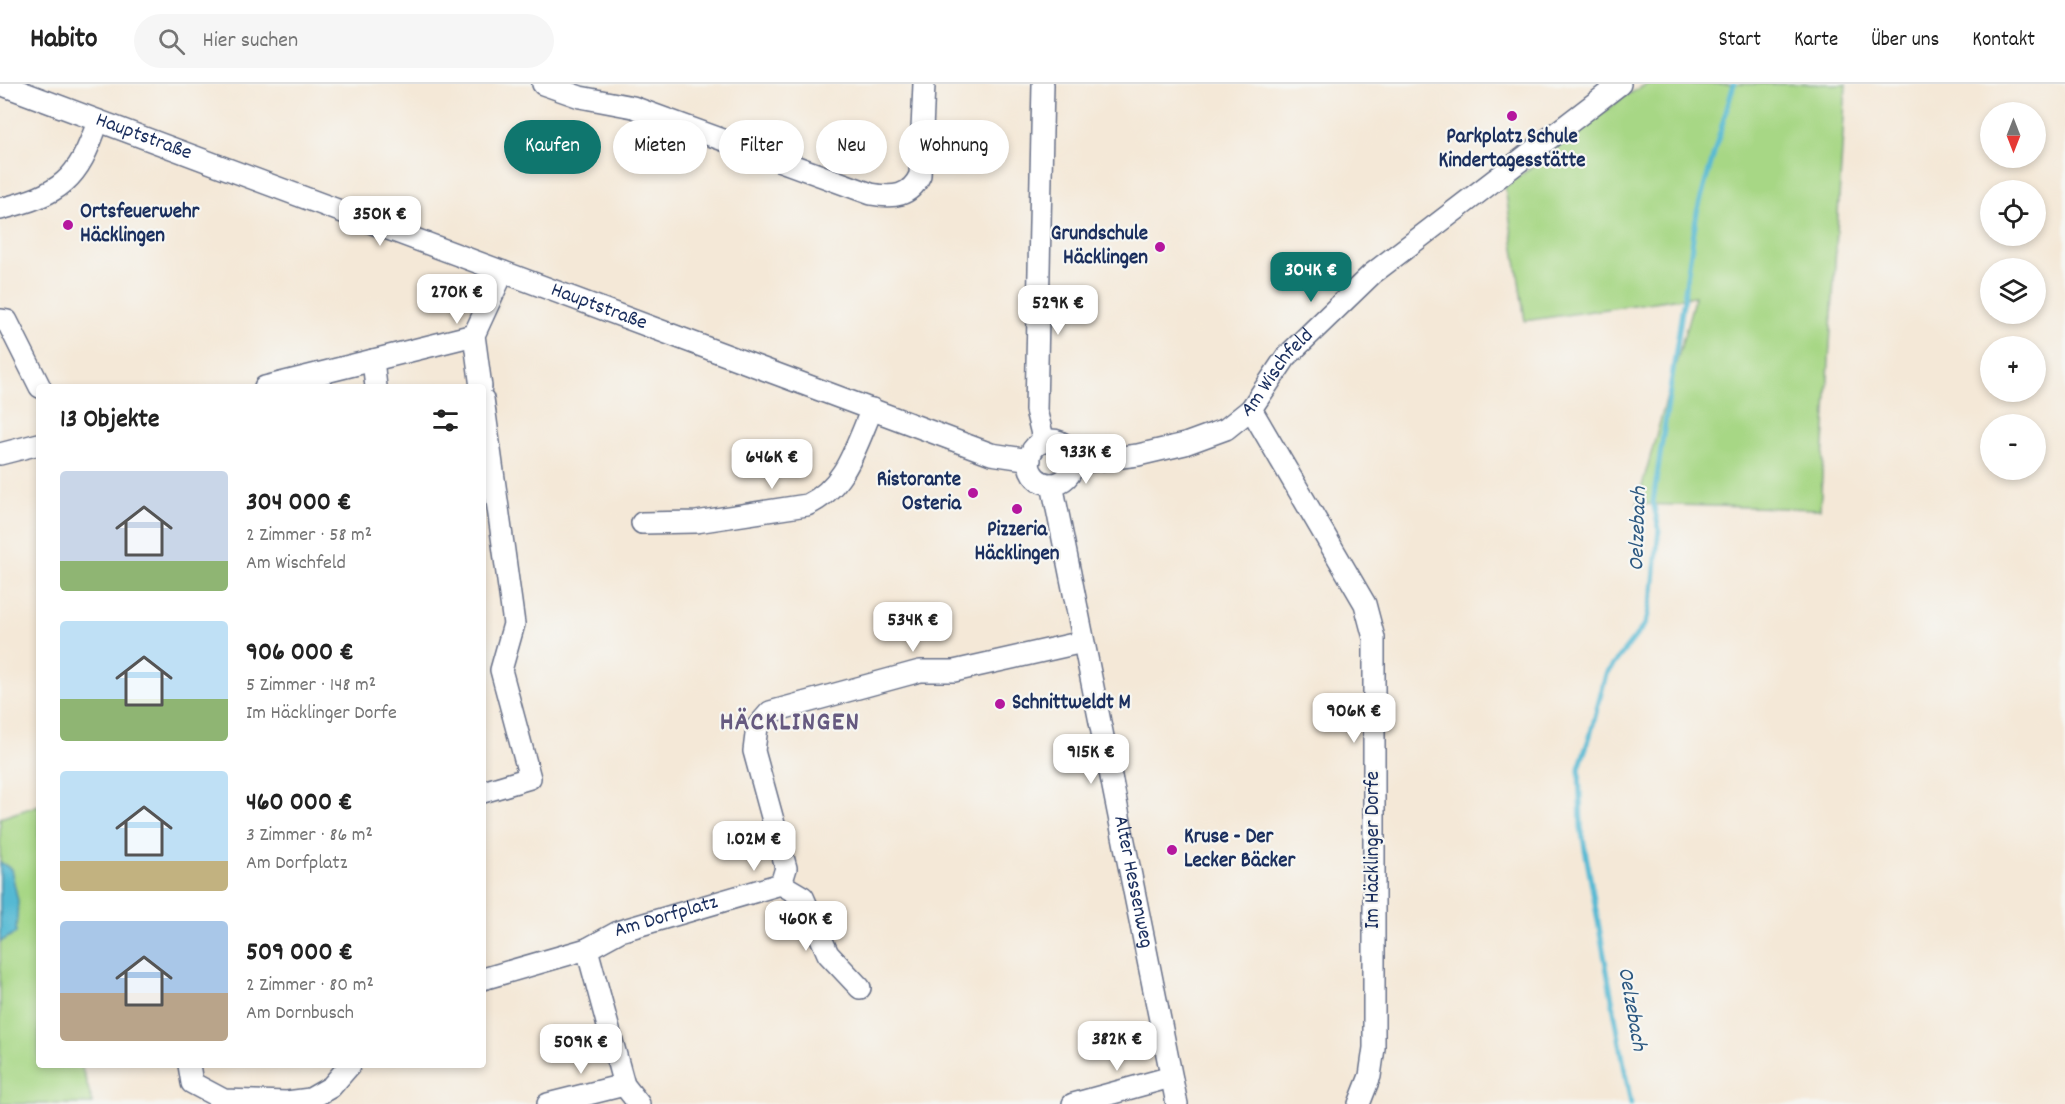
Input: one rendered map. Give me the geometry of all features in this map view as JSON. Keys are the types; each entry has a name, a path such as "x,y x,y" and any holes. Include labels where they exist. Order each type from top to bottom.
{"street":[{"name":"Hauptstraße","path":"0,84 991,454 1030,460"},
{"path":"543,84 580,97 633,107 871,194 891,197 906,193 916,184 920,175 924,84"},
{"path":"1043,84 1036,410 1044,442"},
{"name":"Am Wischfeld","path":"1073,463 1138,455 1185,444 1226,429 1251,409 1286,357 1365,281 1620,84"},
{"path":"0,209 50,193 72,177 88,149 98,121"},
{"path":"481,384 474,335 503,272"},
{"path":"0,320 7,321 38,384"},
{"path":"277,384 474,335"},
{"path":"373,360 376,384"},
{"path":"642,523 696,522 807,505 823,497 837,483 872,409"},
{"name":"Im Häcklinger Dorfe","path":"1251,409 1365,604 1374,638 1374,1048 1370,1076 1359,1104"},
{"path":"486,421 514,624 501,670 530,778 486,791"},
{"path":"1051,441 1064,445 1072,456 1073,463 1064,480 1052,484 1035,477 1030,460 1036,447 1044,442 1051,441"},
{"path":"0,454 36,445"},
{"name":"Alter Hessenweg","path":"1052,484 1177,1104"},
{"path":"860,988 828,954 804,897 781,884 786,868 754,751 757,727 770,712 920,671 954,671 1083,642"},
{"name":"Am Dorfplatz","path":"486,978 587,949 620,931 781,884"},
{"path":"587,949 624,1084 639,1104"},
{"path":"190,1068 192,1083 224,1100 287,1102 310,1099 331,1087 347,1068"},
{"path":"1073,1104 1171,1077"},
{"path":"548,1104 624,1084"}],"green space":[{"path":"1647,84 1846,84 1820,509 1637,504 1695,296 1525,321 1505,187 1625,96"},
{"path":"36,806 36,1068 82,1068 93,1104 0,1104 0,818"}],"water":[{"path":"0,862 11,869 18,901 16,933 0,942"}],"waterway":[{"name":"Oelzebach","path":"1631,1104 1581,827 1579,768 1606,674 1646,623 1653,591 1659,529 1653,502 1697,212 1734,84"}],"place":[{"name":"Parkplatz Schule Kindertagesstätte","path":"1512,116"},
{"name":"Ortsfeuerwehr Häcklingen","path":"68,225"},
{"name":"Grundschule Häcklingen","path":"1160,247"},
{"name":"Ristorante Osteria","path":"973,493"},
{"name":"Pizzeria Häcklingen","path":"1017,509"},
{"name":"Schnittweldt M","path":"1000,704"},
{"name":"Kruse - Der Lecker Bäcker","path":"1172,850"}],"district":[{"name":"HÄCKLINGEN","path":"790,723"}]}
